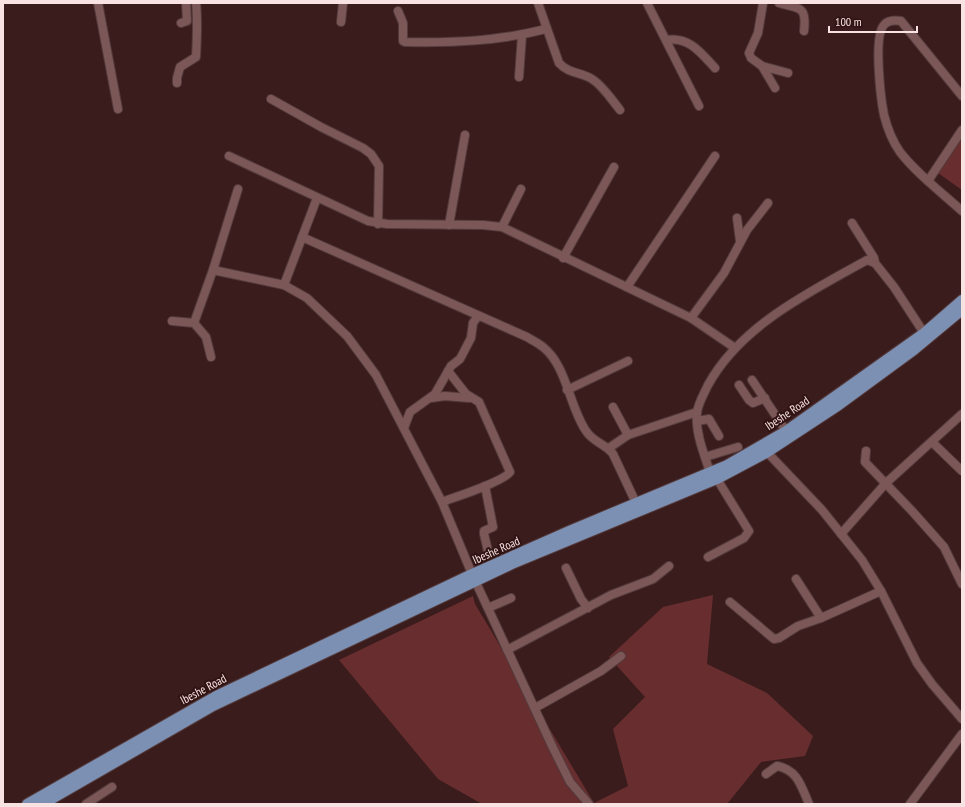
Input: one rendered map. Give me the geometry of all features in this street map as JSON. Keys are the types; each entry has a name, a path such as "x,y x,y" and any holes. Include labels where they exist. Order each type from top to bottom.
{"main road":[{"name":"Ibeshe Road","path":"764,449 786,431 924,333 962,300"},
{"name":"Ibeshe Road","path":"27,804 216,696 474,578 570,539 713,476 764,449 839,405 914,350 962,310"},
{"name":"Ibeshe Road","path":"43,804 213,706 569,531 636,504 713,476"}],"street":[{"path":"98,3 118,109"},
{"path":"181,23 187,21 186,3"},
{"path":"178,83 177,78 180,67 196,57 196,33 199,20 196,3"},
{"path":"341,22 343,3"},
{"path":"538,3 559,62 565,69 591,78 620,110"},
{"path":"647,3 699,106"},
{"path":"763,3 758,33 749,53 751,58 762,66 788,73"},
{"path":"779,3 798,7 802,11 805,18 804,31"},
{"path":"398,11 403,23 403,41 405,42 454,44 522,35 546,29"},
{"path":"962,96 900,21 888,21 884,25 881,29 879,43 879,73 884,116 900,151 928,181 962,211"},
{"path":"519,77 522,35"},
{"path":"666,40 674,39 693,45 715,68"},
{"path":"762,66 775,88"},
{"path":"271,99 372,154 379,166 378,224"},
{"path":"928,181 962,130"},
{"path":"449,225 465,135"},
{"path":"229,156 317,198 378,224 502,227 535,242 563,258 628,287 691,318 735,348"},
{"path":"628,287 715,156"},
{"path":"563,258 614,167"},
{"path":"194,323 213,270 238,189"},
{"path":"502,227 521,189"},
{"path":"284,285 317,198"},
{"path":"691,318 724,274 751,224 768,203"},
{"path":"737,218 740,242"},
{"path":"852,223 874,258 875,263 894,287 924,333"},
{"path":"302,237 527,337 544,347 554,359 566,383 567,390 577,417 586,431 600,446 609,448 628,435 697,412"},
{"path":"708,556 744,538 748,531 713,476 705,457 697,421 697,412 702,397 717,369 735,348 783,310 821,285 867,260 875,263"},
{"path":"213,270 284,285 307,298 347,336 376,375 442,502 474,578 570,782 588,804"},
{"path":"404,428 410,412 435,394 448,371 460,359 467,341 470,338 473,323 478,316"},
{"path":"172,321 194,323 206,337 211,357"},
{"path":"567,390 628,361"},
{"path":"442,502 507,476 509,468 479,402 461,389 448,371"},
{"path":"752,380 786,431"},
{"path":"739,385 749,400 753,403 765,398"},
{"path":"430,398 445,396 472,398"},
{"path":"613,407 628,435"},
{"path":"841,534 886,483 962,414"},
{"path":"697,421 709,419 719,436"},
{"path":"932,442 962,471"},
{"path":"705,457 738,446"},
{"path":"609,448 636,504"},
{"path":"764,449 822,510 862,560 881,592 917,663 932,684 962,719"},
{"path":"866,451 864,462 886,483 944,547 962,584"},
{"path":"484,486 493,527 484,531 488,551"},
{"path":"508,650 611,595 653,579 669,566"},
{"path":"566,568 581,599 588,608"},
{"path":"796,579 821,618"},
{"path":"730,602 774,639 779,638 798,626 821,618 881,592"},
{"path":"488,608 511,598"},
{"path":"535,708 601,671 621,656"},
{"path":"910,804 962,734"},
{"path":"766,774 777,766 794,773 809,804"},
{"path":"86,804 112,787"}],"shaded area":[{"path":"962,137 962,190 938,173"},
{"path":"713,595 707,664 767,693 813,736 805,756 761,762 727,804 482,804 438,779 339,660 473,596 475,604 594,803 628,786 613,729 645,697 609,657 663,607"}]}
